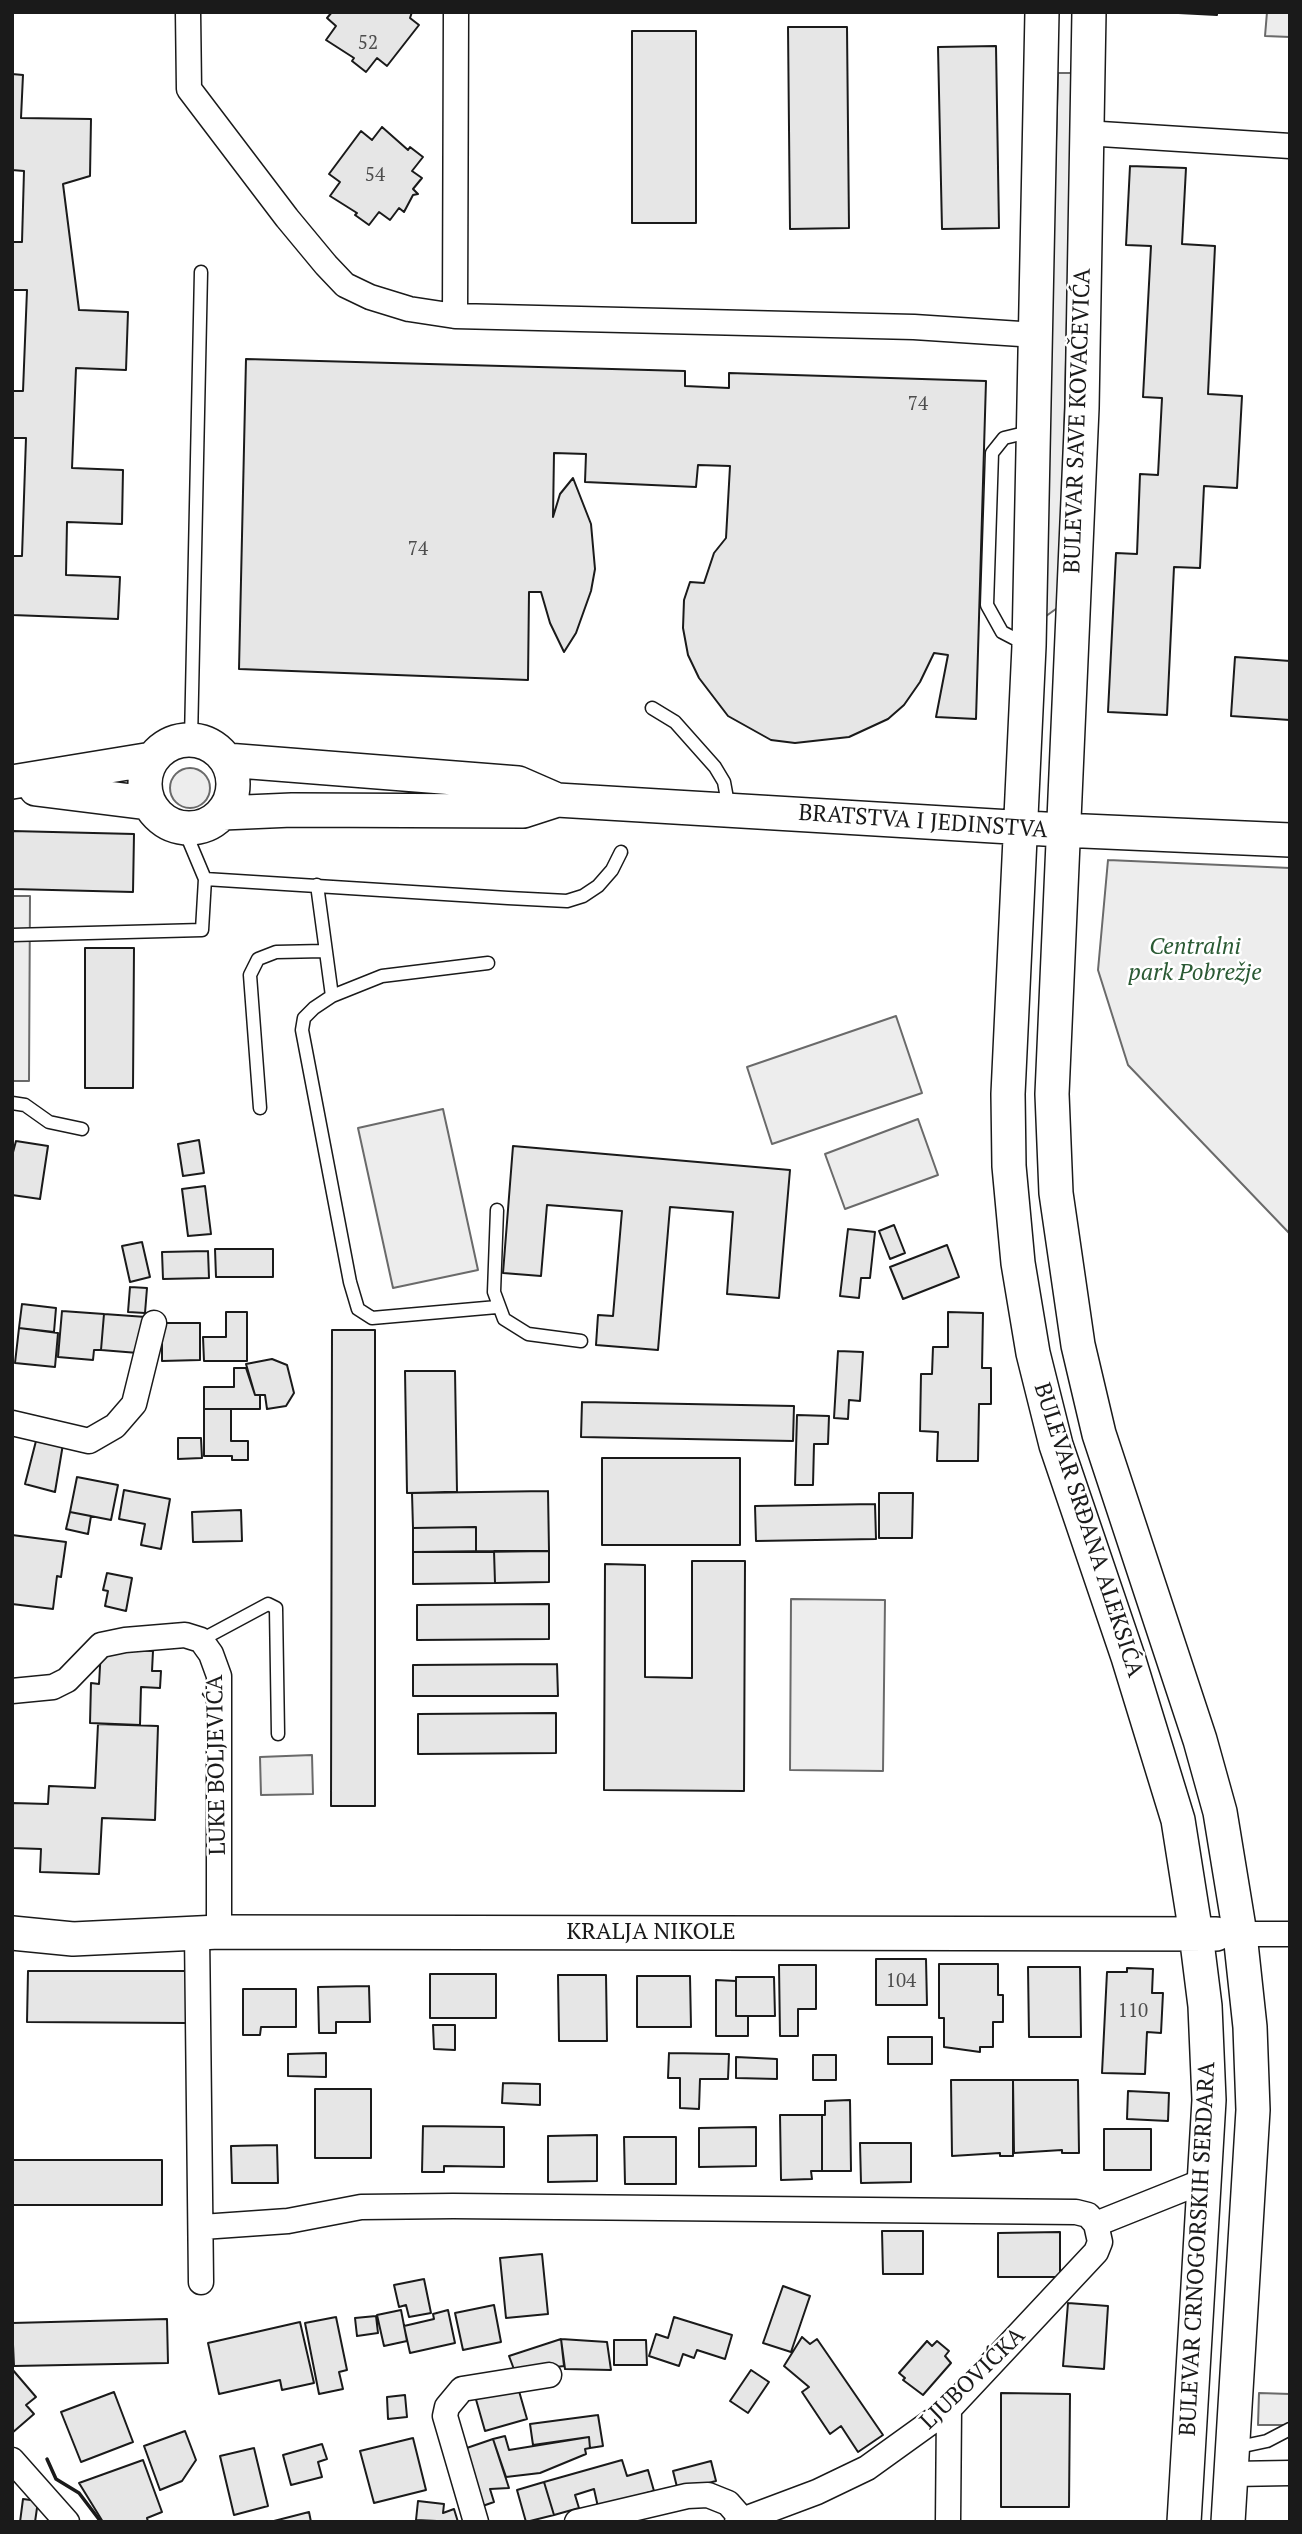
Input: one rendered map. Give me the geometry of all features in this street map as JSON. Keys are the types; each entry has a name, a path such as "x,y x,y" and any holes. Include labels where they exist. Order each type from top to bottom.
{"main road":[{"name":"BULEVAR SAVE KOVAČEVIĆA","path":"1022,828 1030,646 1042,12"},
{"name":"BULEVAR SAVE KOVAČEVIĆA","path":"1061,830 1082,408 1089,12"},
{"path":"191,740 217,750 232,773 233,787 230,802 212,823 184,829 169,825 156,816 148,803 144,788 152,759 163,748 191,740"},
{"path":"12,784 152,759"},
{"name":"BRATSTVA I JEDINSTVA","path":"226,761 518,782 566,801"},
{"path":"12,784 148,803"},
{"name":"BRATSTVA I JEDINSTVA","path":"223,813 292,810 523,811 566,801 1022,828 1290,840"},
{"name":"BULEVAR SRĐANA ALEKSIĆA","path":"1022,828 1008,1094 1010,1166 1018,1263 1033,1353 1056,1445 1128,1657 1178,1820 1196,1934"},
{"name":"BULEVAR SRĐANA ALEKSIĆA","path":"1061,830 1052,1094 1056,1193 1066,1273 1078,1345 1099,1434 1192,1715 1220,1812 1240,1934"},
{"name":"KRALJA NIKOLE","path":"12,1933 73,1939 208,1932 1240,1934"},
{"name":"BULEVAR CRNOGORSKIH SERDARA","path":"1184,2522 1206,2180 1208,2056 1196,1934"},
{"name":"BULEVAR CRNOGORSKIH SERDARA","path":"1228,2522 1253,2110 1250,2027 1240,1934"}],"street":[{"path":"188,12 189,89 286,218 345,285 370,297 409,309 455,316 914,327 1035,335"},
{"path":"455,316 456,12"},
{"path":"1085,133 1290,146"},
{"path":"12,1423 89,1441 115,1426 134,1404 155,1323"},
{"path":"12,1691 53,1687 67,1680 101,1646 125,1640 185,1635 201,1640"},
{"name":"LUKE BOLJEVIĆA","path":"201,1640 219,1676 208,1932 201,2281"},
{"name":"KRALJA NIKOLE","path":"1240,1934 1290,1934"},
{"path":"202,2227 288,2221 361,2207 1086,2218 1206,2180"},
{"name":"LJUBOVIĆKA","path":"578,2522 687,2496 709,2495 728,2503 740,2521 817,2492 867,2468 949,2409 1096,2252 1100,2242 1086,2218"},
{"path":"476,2522 445,2416 447,2407 462,2389 549,2375"},
{"path":"948,2522 949,2409"},
{"path":"12,2460 68,2522"},
{"path":"1233,2461 1290,2473"}],"lane":[{"path":"191,740 201,272"},
{"path":"652,708 676,722 715,767 724,782 729,809"},
{"path":"12,935 202,930 205,878 184,829"},
{"path":"205,878 567,901 583,896 598,886 621,852"},
{"path":"317,886 332,996"},
{"path":"260,1108 250,975 258,959 276,953 324,951"},
{"path":"488,963 382,976 332,996 304,1018 302,1030 350,1282 358,1309 372,1318 497,1307"},
{"path":"12,1102 25,1105 49,1122 82,1129"},
{"path":"497,1210 494,1292 497,1307 514,1328 527,1334 581,1341"},
{"path":"201,1640 268,1604 276,1608 278,1734"},
{"path":"1233,2461 1290,2429"}],"shaded area":[{"path":"1267,12 1290,12 1290,37 1265,36"},
{"path":"1058,73 1073,73 1060,606 1042,619"},
{"path":"190,768 198,769 204,774 209,780 209,796 204,802 198,807 190,808 182,807 176,802 171,796 170,788 171,780 176,774 182,769"},
{"name":"Centralni park Pobrežje","path":"1108,860 1290,868 1290,1234 1128,1065 1098,970"},
{"path":"12,896 30,896 29,1081 12,1081"},
{"path":"896,1016 922,1093 772,1144 747,1067"},
{"path":"443,1109 478,1270 393,1288 358,1128"},
{"path":"918,1119 938,1175 845,1209 825,1154"},
{"path":"791,1599 885,1600 883,1771 790,1770"},
{"path":"312,1755 313,1794 261,1795 260,1757"},
{"path":"1259,2393 1290,2394 1290,2425 1258,2425"}],"building":[{"path":"332,12 412,12 410,18 419,25 387,66 377,58 366,72 352,61 354,58 326,40 336,26 327,18"},
{"path":"1159,12 1217,12 1217,15"},
{"path":"788,27 847,27 849,228 790,229"},
{"path":"632,31 696,31 696,223 632,223"},
{"path":"996,46 999,228 942,229 938,47"},
{"path":"12,74 23,75 21,118 91,119 90,176 63,184 79,310 128,312 126,370 76,368 72,468 123,470 122,524 67,522 66,575 120,577 118,619 12,615 12,556 22,556 26,438 12,438 12,391 23,391 27,290 12,290 12,242 22,242 24,171 12,170"},
{"path":"382,127 408,150 410,147 423,157 412,171 422,178 413,189 418,194 413,195 404,212 399,208 390,220 379,212 369,225 355,215 357,213 330,196 340,182 329,174 361,131 372,140"},
{"path":"1130,166 1186,168 1182,244 1215,246 1208,394 1242,396 1237,488 1204,486 1200,568 1174,567 1167,715 1108,712 1116,553 1137,554 1140,474 1158,475 1162,398 1143,397 1151,246 1126,245"},
{"path":"246,359 685,371 685,386 729,388 729,373 986,381 976,719 936,717 948,655 934,653 920,682 904,705 888,719 849,737 795,743 771,740 728,716 699,678 688,655 683,628 684,600 690,582 704,583 714,553 726,538 730,466 698,465 696,487 585,482 586,454 554,453 553,517 560,494 573,478 591,524 595,569 591,591 576,633 564,652 550,623 541,592 529,592 528,680 239,669"},
{"path":"1235,657 1290,661 1290,720 1231,716"},
{"path":"12,831 134,834 133,892 12,889"},
{"path":"85,948 134,948 133,1088 85,1088"},
{"path":"199,1140 204,1173 183,1176 178,1144"},
{"path":"16,1141 48,1146 40,1199 12,1195 12,1156"},
{"path":"513,1146 790,1170 779,1298 727,1294 733,1212 670,1207 658,1350 596,1345 598,1315 613,1316 622,1211 547,1205 541,1276 503,1273"},
{"path":"205,1186 211,1234 188,1236 182,1189"},
{"path":"894,1225 905,1253 890,1259 879,1231"},
{"path":"848,1229 875,1232 870,1278 861,1278 859,1298 840,1296"},
{"path":"142,1242 150,1277 130,1282 122,1246"},
{"path":"947,1245 959,1277 903,1299 890,1267"},
{"path":"215,1249 273,1249 273,1277 216,1277"},
{"path":"208,1251 209,1278 163,1279 162,1252"},
{"path":"130,1287 147,1288 145,1313 128,1312"},
{"path":"22,1304 56,1308 54,1332 19,1328"},
{"path":"62,1311 104,1314 101,1350 94,1350 93,1360 58,1357"},
{"path":"226,1312 247,1312 247,1361 204,1361 203,1337 226,1337"},
{"path":"948,1312 983,1313 982,1368 991,1368 991,1404 979,1404 978,1461 937,1461 938,1432 920,1431 921,1374 932,1374 933,1347 948,1347"},
{"path":"104,1314 146,1317 138,1353 101,1350"},
{"path":"162,1323 200,1323 200,1360 162,1361"},
{"path":"19,1328 58,1333 55,1367 15,1363"},
{"path":"332,1330 375,1330 375,1806 331,1806"},
{"path":"838,1351 863,1352 860,1401 849,1400 848,1419 834,1418"},
{"path":"272,1359 287,1365 294,1393 286,1406 267,1409 265,1395 255,1395 246,1364"},
{"path":"234,1368 246,1368 255,1395 260,1395 260,1409 204,1409 204,1387 234,1387"},
{"path":"405,1371 455,1371 457,1492 407,1493"},
{"path":"582,1402 794,1406 793,1441 581,1437"},
{"path":"204,1409 231,1409 231,1441 248,1441 248,1460 232,1460 232,1456 204,1456"},
{"path":"797,1415 829,1416 828,1444 814,1444 813,1485 795,1485"},
{"path":"37,1437 63,1444 55,1492 25,1484"},
{"path":"178,1438 201,1438 202,1458 178,1459"},
{"path":"602,1458 740,1458 740,1545 602,1545"},
{"path":"77,1477 118,1485 111,1520 70,1512"},
{"path":"124,1490 170,1499 161,1549 141,1545 145,1524 119,1519"},
{"path":"548,1491 549,1551 476,1552 476,1527 413,1528 412,1493"},
{"path":"879,1493 913,1493 912,1538 879,1538"},
{"path":"875,1504 876,1539 756,1541 755,1506"},
{"path":"241,1510 242,1541 193,1542 192,1512"},
{"path":"70,1512 91,1516 88,1534 66,1529"},
{"path":"476,1527 476,1552 413,1552 413,1528"},
{"path":"12,1535 66,1542 61,1577 57,1576 53,1609 12,1604"},
{"path":"494,1551 549,1551 549,1582 495,1583"},
{"path":"494,1551 495,1583 413,1584 413,1552"},
{"path":"692,1561 745,1561 744,1791 604,1790 605,1564 645,1565 645,1677 692,1678"},
{"path":"107,1573 132,1578 126,1611 105,1606 108,1591 103,1590"},
{"path":"549,1604 549,1639 417,1640 417,1605"},
{"path":"101,1649 153,1651 152,1671 161,1671 160,1688 141,1687 140,1725 90,1723 91,1683 99,1684"},
{"path":"557,1664 558,1696 413,1696 413,1665"},
{"path":"556,1713 556,1753 418,1754 418,1714"},
{"path":"98,1724 158,1726 155,1820 102,1818 99,1874 40,1872 41,1849 12,1848 12,1803 48,1804 49,1786 95,1788"},
{"path":"876,1959 926,1959 927,2005 876,2005"},
{"path":"939,1964 998,1964 998,1995 1003,1995 1003,2022 993,2022 993,2047 980,2047 980,2052 944,2047 944,2018 939,2018"},
{"path":"779,1965 816,1965 816,2009 798,2009 798,2036 780,2036"},
{"path":"1028,1967 1080,1967 1081,2037 1029,2037"},
{"path":"1127,1968 1153,1969 1152,1993 1163,1993 1161,2033 1147,2032 1145,2074 1102,2073 1107,1972 1127,1972"},
{"path":"28,1971 187,1971 187,2023 27,2022"},
{"path":"430,1974 496,1974 496,2018 430,2018"},
{"path":"558,1975 606,1975 607,2041 559,2041"},
{"path":"637,1976 690,1976 691,2027 637,2027"},
{"path":"736,1977 774,1977 775,2016 736,2016"},
{"path":"716,1980 736,1981 736,2016 748,2016 748,2036 716,2036"},
{"path":"369,1986 370,2022 336,2022 336,2033 319,2033 318,1987"},
{"path":"243,1989 296,1989 296,2027 261,2027 260,2035 243,2035"},
{"path":"433,2025 455,2025 455,2050 434,2049"},
{"path":"888,2037 932,2037 932,2064 888,2064"},
{"path":"326,2053 326,2077 288,2076 288,2054"},
{"path":"669,2053 729,2054 728,2079 700,2079 699,2109 680,2108 680,2078 668,2078"},
{"path":"813,2055 836,2055 836,2080 813,2080"},
{"path":"736,2057 777,2059 777,2079 736,2078"},
{"path":"951,2080 1013,2080 1013,2156 1000,2156 1000,2153 952,2156"},
{"path":"1013,2080 1078,2080 1079,2153 1062,2153 1062,2150 1014,2153"},
{"path":"503,2083 540,2084 540,2105 502,2103"},
{"path":"315,2089 371,2089 371,2158 315,2158"},
{"path":"1128,2091 1169,2093 1168,2121 1127,2119"},
{"path":"850,2100 851,2171 822,2171 822,2115 825,2115 825,2101"},
{"path":"780,2115 822,2115 822,2171 811,2171 812,2179 781,2180"},
{"path":"423,2126 504,2127 504,2167 444,2166 444,2172 422,2172"},
{"path":"756,2127 756,2166 699,2167 699,2128"},
{"path":"1104,2129 1151,2129 1151,2170 1104,2170"},
{"path":"597,2135 597,2181 548,2182 548,2136"},
{"path":"624,2137 676,2137 676,2184 625,2184"},
{"path":"860,2143 911,2143 911,2182 861,2183"},
{"path":"277,2145 278,2183 232,2183 231,2146"},
{"path":"12,2160 162,2160 162,2205 12,2205"},
{"path":"882,2231 923,2231 923,2274 883,2274"},
{"path":"1060,2232 1060,2277 998,2277 998,2233"},
{"path":"542,2254 548,2314 506,2318 500,2258"},
{"path":"424,2279 431,2313 409,2317 406,2305 399,2307 394,2285"},
{"path":"783,2286 810,2296 791,2352 763,2343"},
{"path":"1068,2303 1108,2306 1104,2369 1063,2366"},
{"path":"494,2305 501,2342 463,2350 455,2313"},
{"path":"401,2310 407,2341 384,2346 377,2315"},
{"path":"448,2310 455,2343 410,2353 404,2326 434,2319 433,2314"},
{"path":"376,2316 378,2333 357,2336 355,2318"},
{"path":"336,2317 347,2370 339,2372 343,2389 319,2394 305,2323"},
{"path":"674,2317 732,2335 725,2359 697,2350 694,2358 683,2354 679,2366 649,2356 656,2334 668,2338"},
{"path":"167,2319 168,2363 14,2366 12,2323"},
{"path":"300,2322 314,2383 282,2390 280,2380 219,2394 208,2343"},
{"path":"802,2337 810,2344 817,2339 883,2435 858,2452 841,2426 830,2434 802,2392 809,2387 784,2366"},
{"path":"561,2339 564,2366 515,2372 509,2356"},
{"path":"561,2339 607,2342 611,2370 565,2369"},
{"path":"614,2340 646,2340 647,2365 614,2365"},
{"path":"927,2341 932,2346 937,2341 949,2351 945,2356 951,2363 923,2395 903,2380 905,2378 899,2373"},
{"path":"12,2369 36,2397 26,2405 34,2414 12,2433"},
{"path":"751,2370 769,2382 748,2413 730,2401"},
{"path":"517,2384 527,2419 485,2431 475,2396"},
{"path":"114,2392 133,2442 81,2462 61,2412"},
{"path":"1001,2393 1070,2394 1069,2507 1001,2507"},
{"path":"405,2395 407,2417 388,2419 387,2397"},
{"path":"598,2415 603,2446 590,2448 589,2437 533,2445 530,2424"},
{"path":"185,2431 196,2460 182,2481 160,2490 144,2446"},
{"path":"505,2436 509,2450 589,2437 590,2448 585,2449 586,2454 540,2473 506,2477 493,2439"},
{"path":"413,2438 426,2490 374,2503 360,2451"},
{"path":"493,2439 509,2488 490,2489 494,2502 474,2509 458,2451"},
{"path":"322,2444 327,2459 318,2462 322,2477 291,2485 283,2455"},
{"path":"254,2448 268,2506 234,2515 220,2456"},
{"path":"143,2460 162,2512 147,2518 148,2522 103,2522 79,2483"},
{"path":"622,2460 627,2476 648,2470 654,2491 598,2507 594,2489 575,2495 579,2508 554,2515 544,2482"},
{"path":"711,2461 716,2481 678,2491 673,2471"},
{"path":"544,2482 554,2515 526,2522 517,2490"},
{"path":"23,2499 38,2501 35,2522 20,2522"},
{"path":"418,2501 444,2504 443,2513 454,2509 458,2522 416,2520"},
{"path":"309,2512 311,2522 270,2522"}],"wall":[{"path":"47,2459 56,2479 79,2493 101,2522"}]}
